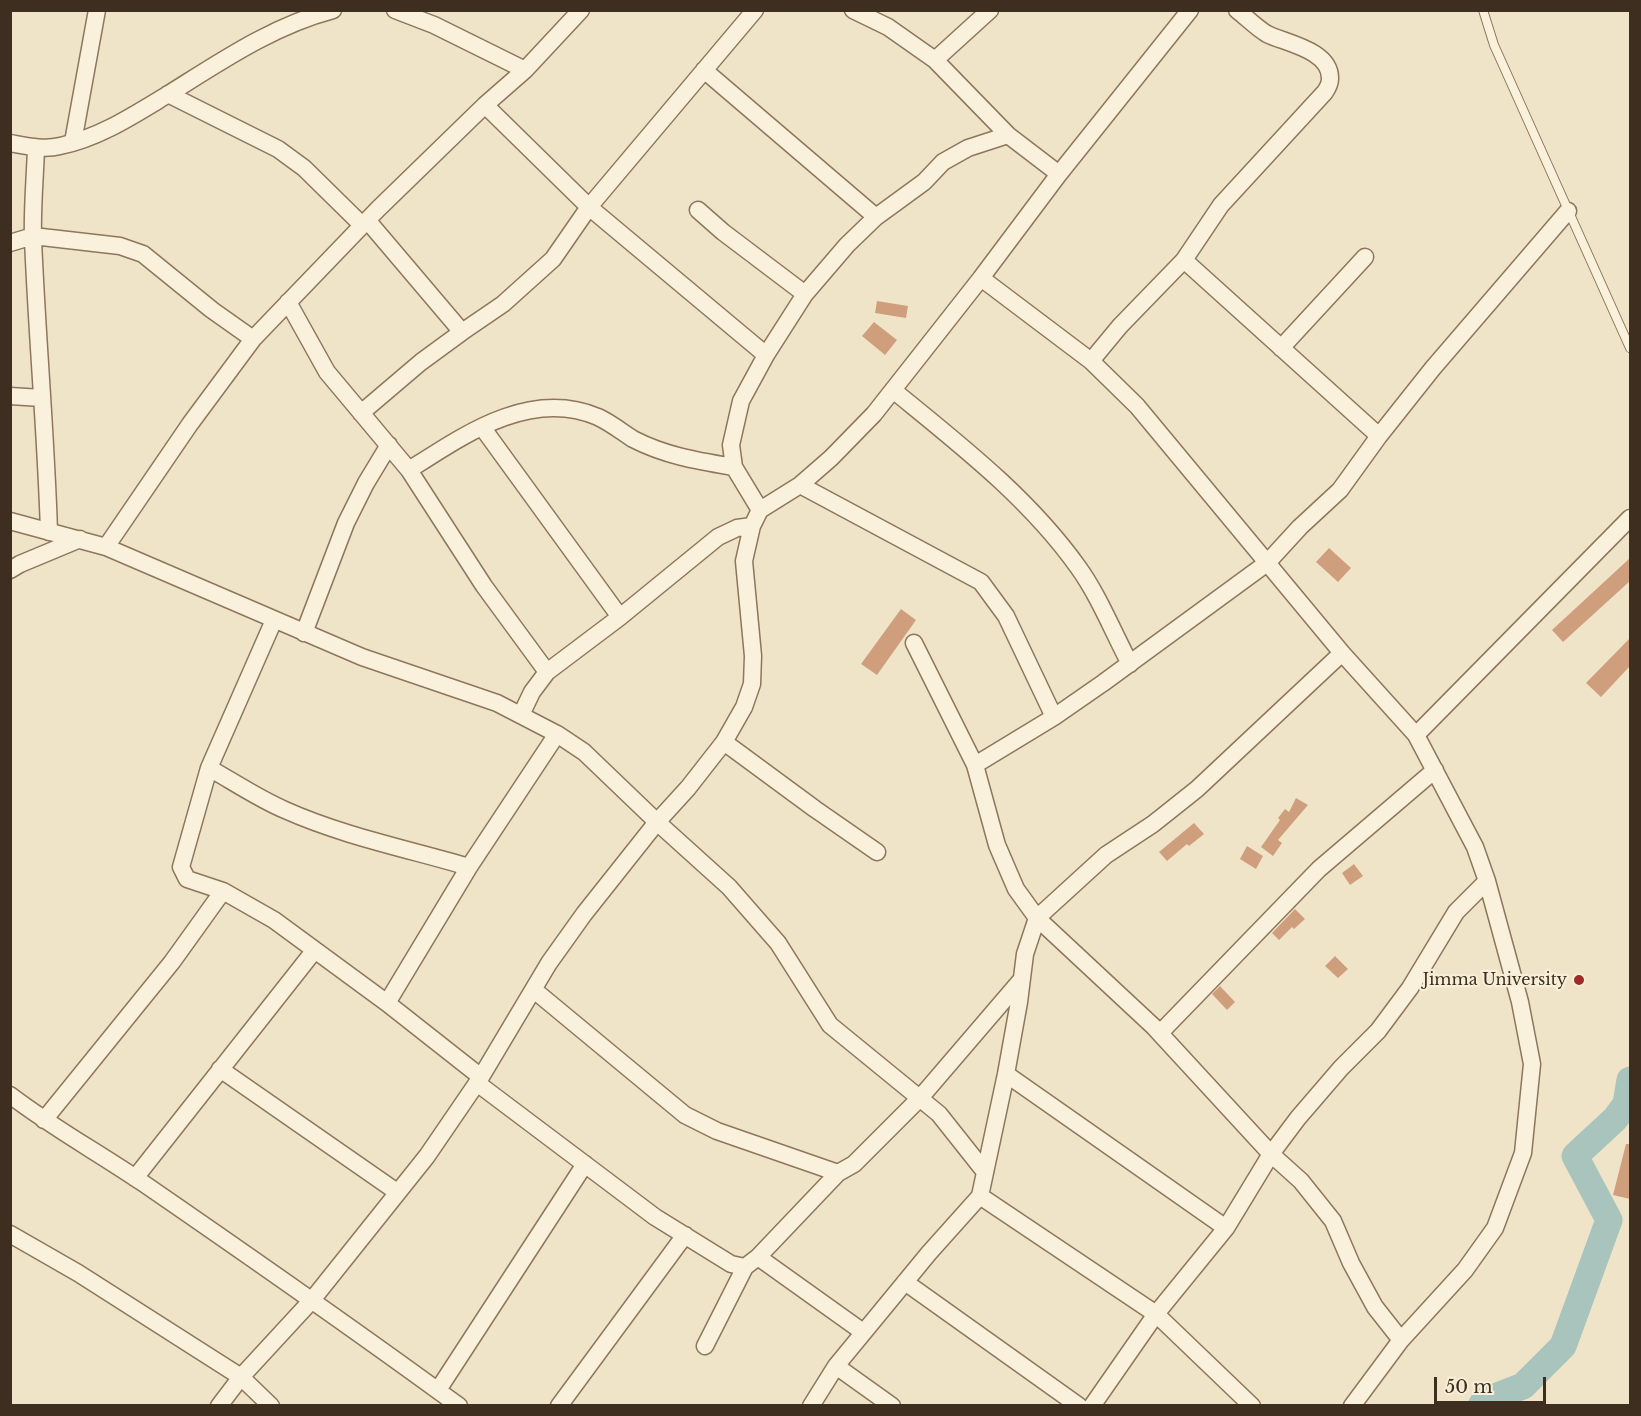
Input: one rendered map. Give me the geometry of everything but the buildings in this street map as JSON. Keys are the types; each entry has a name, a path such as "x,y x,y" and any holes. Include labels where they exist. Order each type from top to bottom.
{"street":[{"path":"73,142 98,10"},
{"path":"10,143 36,148 59,147 73,142 129,118 270,32 333,10"},
{"path":"395,10 434,25 525,70"},
{"path":"106,547 190,424 253,339 364,223 485,105 525,70 581,10"},
{"path":"361,413 421,363 503,304 553,259 589,207 755,10"},
{"path":"853,10 888,27 935,60 1008,135 1059,174"},
{"path":"935,60 990,10"},
{"path":"219,1406 241,1377 312,1300 427,1156 479,1080 549,963 657,822 688,788 724,742 744,707 752,684 753,656 744,561 752,526 760,510 800,485 831,458 874,414 1059,174 1190,10"},
{"path":"1091,361 1120,326 1184,260 1221,206 1325,92 1330,79 1326,66 1313,53 1299,44 1267,33 1237,10"},
{"path":"704,70 876,217"},
{"path":"168,94 278,149 304,168 364,223 462,332"},
{"path":"485,105 589,207 766,355"},
{"path":"760,510 734,468 731,445 741,401 766,355 805,294 847,245 876,217 924,182 943,162 968,148 1008,135"},
{"path":"36,148 33,236 49,532"},
{"path":"698,210 723,232 805,294"},
{"path":"975,765 1054,717 1267,563 1300,527 1340,490 1433,368 1568,210"},
{"path":"10,243 33,236 120,246 143,254 212,310 253,339"},
{"path":"1281,348 1365,257"},
{"path":"1184,260 1379,436"},
{"path":"981,278 1091,361 1137,406 1342,653 1416,735 1475,847 1487,881 1520,1002 1532,1065 1523,1153 1495,1228 1465,1270 1401,1340 1352,1406"},
{"path":"288,302 327,372 409,470 484,586 547,672"},
{"path":"893,390 990,470 1052,533 1079,569 1130,664"},
{"path":"10,396 42,398"},
{"path":"409,470 490,422 540,408 572,410 598,417 634,439 674,456 734,468"},
{"path":"482,427 620,617"},
{"path":"304,633 346,523 389,445"},
{"path":"800,485 981,582 1006,616 1054,717"},
{"path":"1416,735 1630,518"},
{"path":"10,520 106,547 362,657 497,703 557,734 584,752 729,887 778,943 830,1025 939,1114 985,1172"},
{"path":"521,715 532,692 547,672 620,617 718,537 737,528 752,526"},
{"path":"10,570 80,539"},
{"path":"274,620 209,768 181,867 187,879 223,891 274,920 387,1003 479,1080 655,1216 731,1264 752,1262 863,1332"},
{"path":"914,643 975,765 997,845 1016,889 1036,918 1160,1033 1271,1154 1301,1181 1333,1221 1351,1263 1375,1307 1401,1340"},
{"path":"811,1406 836,1366 863,1332 980,1196 1006,1074 1024,954 1036,918 1106,855 1153,824 1197,789 1342,653"},
{"path":"387,1003 469,867 557,734"},
{"path":"724,742 877,852"},
{"path":"209,768 284,810 314,822 345,833 371,838 469,867"},
{"path":"1160,1033 1319,869 1435,770"},
{"path":"1092,1406 1156,1314 1226,1228 1271,1154 1298,1118 1341,1068 1378,1031 1410,988 1456,912 1487,881"},
{"path":"44,1120 172,962 223,891"},
{"path":"135,1178 314,951"},
{"path":"705,1346 752,1262 838,1173 854,1164 920,1098 1022,979"},
{"path":"534,990 685,1114 717,1131 838,1173"},
{"path":"220,1069 397,1192"},
{"path":"1006,1074 1226,1228"},
{"path":"10,1095 312,1300 459,1406"},
{"path":"438,1390 585,1164"},
{"path":"980,1196 1156,1314 1244,1402"},
{"path":"10,1234 78,1273 241,1377 271,1406"},
{"path":"559,1406 685,1235"},
{"path":"905,1282 1079,1406"},
{"path":"836,1366 892,1406"}],"lane":[{"path":"1483,10 1494,45 1630,348"}],"waterway":[{"path":"1481,1406 1484,1401 1523,1386 1563,1346 1609,1220 1575,1156 1615,1119 1626,1104 1630,1080"}],"place":[{"name":"Jimma University","path":"1579,980"}]}
